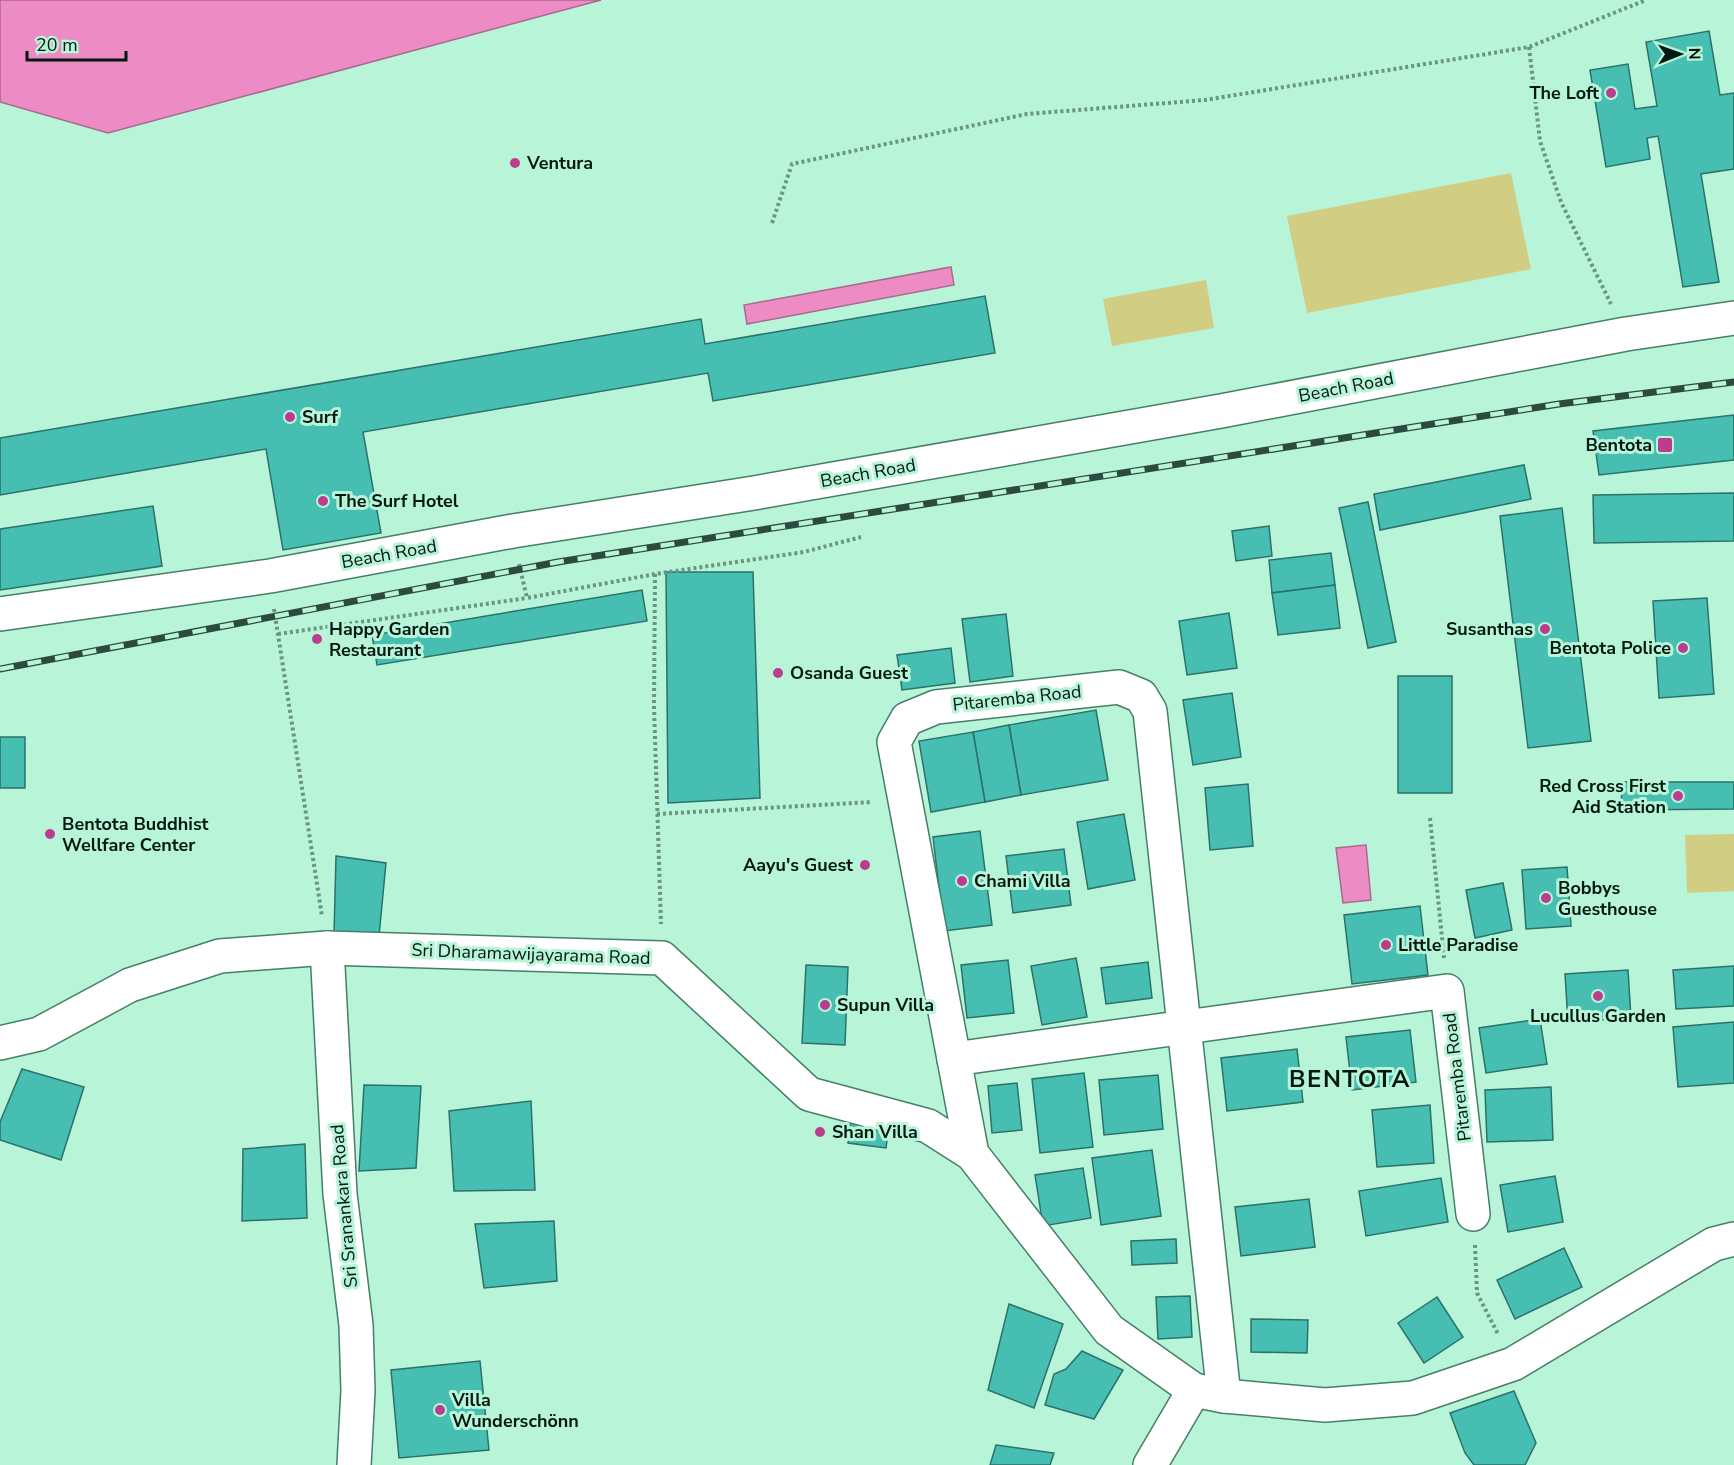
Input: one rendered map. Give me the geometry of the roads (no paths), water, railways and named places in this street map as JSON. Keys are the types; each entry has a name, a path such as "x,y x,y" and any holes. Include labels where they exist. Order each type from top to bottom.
{"street":[{"name":"Beach Road","path":"0,614 270,576 513,531 754,493 1197,415 1626,334 1734,318"},
{"name":"Pitaremba Road","path":"972,1154 894,742 907,719 936,707 1119,687 1141,696 1150,711 1183,1027 1209,1393"},
{"name":"Sri Dharamawijayarama Road","path":"0,1043 39,1034 130,985 220,956 327,948 662,958 809,1094 928,1126 972,1154 1109,1330 1209,1393"},
{"name":"Sri Sranankara Road","path":"327,948 340,1194 356,1325 358,1391 354,1465"},
{"name":"Pitaremba Road","path":"954,1059 1447,990 1473,1214"},
{"path":"1150,1465 1209,1393 1325,1405 1413,1398 1513,1364 1714,1244 1734,1239"}],"railway":[{"path":"0,669 558,562 1559,404 1734,382"}],"place":[{"name":"The Loft","path":"1611,93"},
{"name":"Ventura","path":"515,163"},
{"name":"Surf","path":"290,417"},
{"name":"Bentota","path":"1665,445"},
{"name":"The Surf Hotel","path":"323,501"},
{"name":"Susanthas","path":"1545,629"},
{"name":"Happy Garden Restaurant","path":"317,639"},
{"name":"Bentota Police","path":"1683,648"},
{"name":"Osanda Guest","path":"778,673"},
{"name":"Red Cross First Aid Station","path":"1678,796"},
{"name":"Bentota Buddhist Wellfare Center","path":"50,834"},
{"name":"Aayu's Guest","path":"865,865"},
{"name":"Chami Villa","path":"962,881"},
{"name":"Bobbys Guesthouse","path":"1546,898"},
{"name":"Little Paradise","path":"1386,945"},
{"name":"Lucullus Garden","path":"1598,996"},
{"name":"Supun Villa","path":"825,1005"},
{"name":"Shan Villa","path":"820,1132"},
{"name":"Villa Wunderschönn","path":"440,1410"}],"district":[{"name":"BENTOTA","path":"1350,1079"}]}
